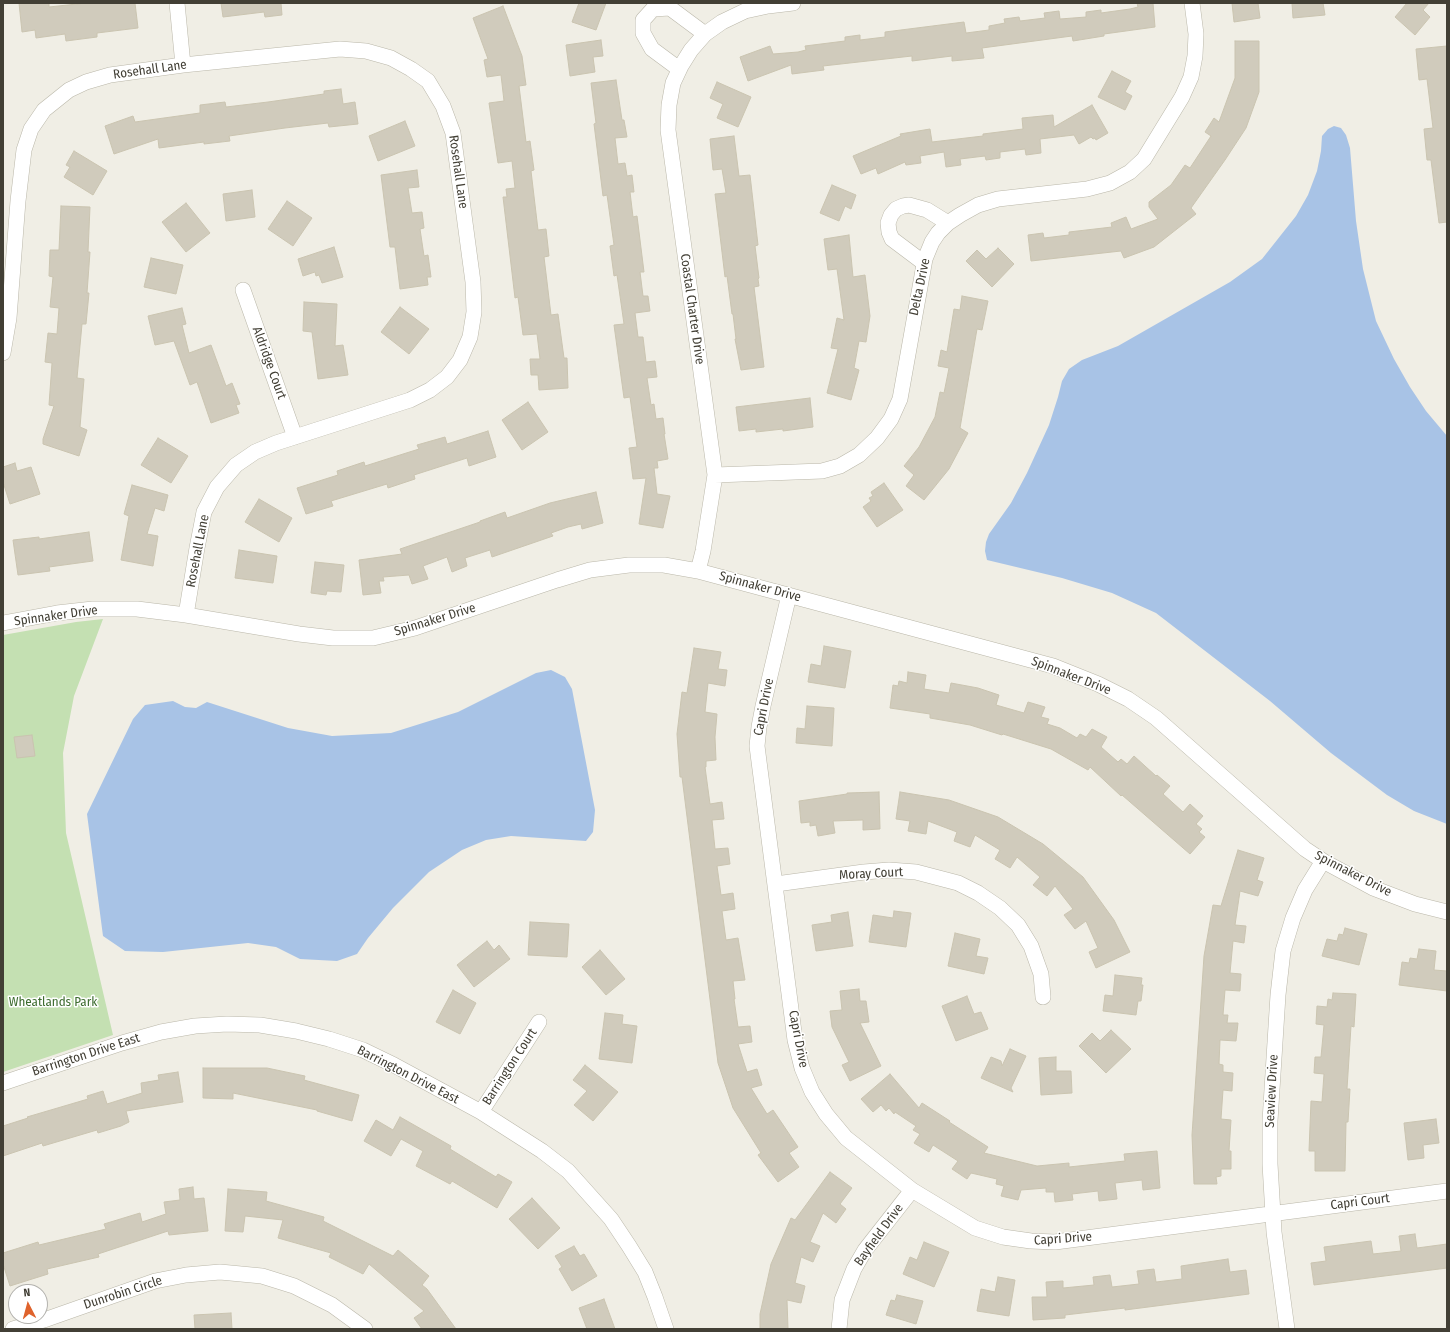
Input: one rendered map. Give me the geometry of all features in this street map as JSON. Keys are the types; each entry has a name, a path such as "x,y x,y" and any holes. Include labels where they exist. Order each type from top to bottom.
{"street":[{"path":"177,3 183,65"},
{"name":"Coastal Charter Drive","path":"698,571 703,551 715,475 668,130 669,106 673,83 679,69 691,50 705,34 722,22 745,11 793,3"},
{"name":"Delta Drive","path":"715,475 822,472 840,466 859,455 877,438 891,419 900,399 924,264 932,242 938,233 960,214 978,205 998,199 1087,189 1110,183 1130,172 1144,159 1182,97 1191,76 1196,42 1192,3"},
{"path":"679,69 652,49 643,33 643,20 653,9 670,8 705,34"},
{"name":"Rosehall Lane","path":"3,352 9,318 18,201 24,150 31,129 44,110 69,90 86,82 110,74 340,49 366,51 391,58 411,69 428,81 443,106 453,134 473,282 474,312 470,337 460,360 447,377 430,390 410,400 273,444 255,452 236,465 217,487 204,512 186,615"},
{"path":"924,264 892,239 889,232 888,223 891,215 896,209 909,205 927,210 948,223"},
{"name":"Aldridge Court","path":"243,290 295,437"},
{"name":"Spinnaker Drive","path":"3,623 57,613 93,609 138,610 186,615 299,634 333,638 373,638 415,628 590,570 629,564 664,565 698,571 1053,666 1098,684 1128,699 1156,718 1305,849 1323,861 1373,888 1415,904 1447,912"},
{"name":"Capri Drive","path":"789,595 763,706 757,746 796,1040 802,1068 812,1092 826,1114 846,1138 912,1190 975,1228 1003,1237 1031,1241 1055,1242 1272,1213"},
{"name":"Seaview Drive","path":"1287,1329 1272,1213 1270,1164 1270,1121 1278,995 1283,951 1293,918 1304,890 1323,861"},
{"name":"Moray Court","path":"776,884 890,870 916,872 958,883 978,893 1000,908 1018,925 1030,946 1038,967 1043,997"},
{"name":"Barrington Court","path":"481,1112 539,1022"},
{"name":"Barrington Drive East","path":"3,1083 122,1043 161,1032 195,1026 226,1024 260,1025 296,1031 329,1039 363,1050 481,1112 542,1151 568,1171 611,1219 644,1272 666,1329"},
{"name":"Bayfield Drive","path":"839,1329 842,1300 854,1269 865,1250 912,1190"},
{"name":"Capri Court","path":"1272,1213 1447,1191"},
{"name":"Dunrobin Circle","path":"13,1329 47,1319 155,1280 220,1272 262,1276 294,1286 332,1305 365,1329"}],"green space":[{"name":"Wheatlands Park","path":"103,619 74,696 63,753 66,833 113,1035 3,1072 3,635 76,622"}],"water":[{"path":"1334,126 1341,128 1346,135 1350,148 1356,221 1363,269 1376,321 1394,359 1410,387 1426,411 1447,436 1447,824 1414,811 1387,795 1331,753 1270,701 1156,613 1112,593 1062,578 987,560 985,551 989,534 1011,503 1027,473 1049,425 1062,381 1069,369 1082,360 1118,346 1230,282 1262,259 1296,216 1308,195 1317,171 1322,136 1328,129"},
{"path":"551,670 565,677 572,689 595,810 593,832 586,841 511,836 486,840 462,850 429,872 393,908 357,954 337,961 300,959 276,947 248,943 163,952 125,951 103,936 87,814 133,719 145,705 173,701 185,707 196,708 207,702 288,728 332,736 391,733 458,712 536,673"}],"building":[{"path":"19,3 49,3 49,7 86,3 135,3 138,28 97,33 97,37 66,41 65,34 36,38 35,30 22,32"},
{"path":"221,3 281,3 282,15 265,17 264,12 223,17"},
{"path":"579,3 606,3 596,30 572,22"},
{"path":"1137,3 1153,3 1155,27 1104,34 1104,36 1073,41 1072,36 982,48 984,58 952,61 952,56 912,61 912,56 823,66 824,70 792,74 791,65 748,81 740,57 770,46 773,54 798,52 806,50 805,46 845,41 845,37 860,35 860,40 885,37 885,32 964,22 966,33 989,30 989,26 1005,23 1004,19 1019,17 1020,21 1045,18 1044,13 1059,11 1060,19 1086,17 1086,12 1101,10 1101,13 1130,9 1138,7"},
{"path":"1232,3 1258,3 1260,18 1234,22"},
{"path":"1292,3 1323,3 1325,15 1293,18"},
{"path":"1407,3 1429,3 1423,10 1430,17 1415,35 1395,17"},
{"path":"503,6 522,56 526,85 519,86 526,142 530,141 534,170 531,171 538,230 546,229 549,256 544,257 551,315 558,314 564,358 567,358 568,388 539,390 538,375 531,375 530,359 540,359 537,334 523,335 518,297 515,298 503,197 507,197 506,189 515,188 512,161 498,163 489,103 504,101 501,75 487,77 484,60 488,59 473,18"},
{"path":"601,40 603,56 593,57 595,72 570,76 566,45"},
{"path":"1235,41 1259,41 1259,92 1246,128 1191,208 1196,214 1154,247 1124,258 1121,251 1031,261 1028,235 1043,233 1044,238 1069,235 1069,232 1112,227 1111,223 1126,217 1131,229 1158,219 1149,207 1149,202 1171,185 1185,165 1190,168 1211,136 1205,132 1214,118 1219,122 1235,78"},
{"path":"1447,46 1447,222 1439,223 1431,160 1427,160 1424,129 1433,128 1427,79 1419,80 1416,49"},
{"path":"1112,71 1131,81 1125,92 1132,96 1125,110 1098,97"},
{"path":"616,80 622,120 624,120 627,137 615,138 618,164 625,163 627,176 632,175 634,192 630,192 633,217 637,216 644,272 640,272 643,296 648,296 650,311 635,313 638,337 643,337 646,362 655,361 657,377 647,378 651,405 654,404 656,419 663,418 668,459 657,461 658,468 654,468 657,494 670,496 663,528 639,524 646,478 633,479 629,448 637,447 630,397 624,398 614,325 624,324 617,275 614,276 610,246 614,245 607,195 603,196 594,124 596,123 591,83"},
{"path":"717,82 751,97 738,127 717,118 723,104 710,98"},
{"path":"341,89 343,104 355,102 358,124 329,127 328,123 285,128 229,136 230,141 204,144 204,142 159,148 158,139 114,154 105,126 133,116 135,122 200,113 200,105 225,102 226,107 324,94 324,91"},
{"path":"1092,105 1108,133 1096,140 1095,138 1093,139 1091,137 1079,144 1074,135 1040,139 1041,153 1026,155 1025,149 1000,152 1000,158 986,160 985,156 960,159 961,165 946,167 944,152 920,156 921,163 906,165 905,162 878,174 876,168 861,174 853,156 901,136 900,134 930,129 932,142 983,136 983,134 1023,129 1022,118 1053,115 1054,127"},
{"path":"405,121 415,146 378,161 369,136"},
{"path":"734,136 739,176 750,175 758,245 755,246 759,286 754,287 764,367 741,370 735,339 727,276 725,277 715,194 726,193 722,169 713,170 710,139"},
{"path":"74,151 107,171 93,195 64,177 70,167 66,165"},
{"path":"417,170 419,187 408,188 412,213 422,212 424,228 420,229 424,256 428,255 431,277 427,277 428,285 400,289 395,247 390,247 381,175"},
{"path":"832,185 856,195 851,209 845,206 839,221 820,213"},
{"path":"252,190 255,217 226,221 223,194"},
{"path":"287,201 312,218 293,246 268,229"},
{"path":"186,203 210,233 186,252 162,222"},
{"path":"61,206 90,207 88,252 90,252 87,293 89,293 86,324 82,324 77,378 84,379 80,427 87,430 79,456 43,444 43,439 54,406 49,405 52,363 45,362 48,333 57,334 59,308 50,307 53,277 49,276 50,250 59,250"},
{"path":"849,235 853,277 865,275 870,316 866,342 859,341 854,368 859,370 851,400 827,393 838,349 831,348 837,318 844,320 837,269 828,270 824,239"},
{"path":"334,247 343,277 322,283 319,275 316,276 315,272 303,276 298,259"},
{"path":"998,248 1014,264 992,287 966,261 977,250 986,259"},
{"path":"151,258 183,265 176,294 144,287"},
{"path":"962,296 988,301 982,330 977,329 960,428 968,433 949,469 924,500 906,486 914,475 904,466 919,447 935,417 940,392 944,393 949,368 938,366 941,350 947,352 954,309 960,310"},
{"path":"304,302 337,304 335,346 343,345 348,375 318,379 312,332 303,331"},
{"path":"400,307 429,329 409,354 381,332"},
{"path":"182,308 186,324 182,325 189,353 211,345 226,386 232,383 240,404 236,405 239,413 211,423 197,382 190,385 174,341 155,345 148,316"},
{"path":"810,398 813,427 783,431 783,429 756,432 756,429 739,431 736,407"},
{"path":"528,402 548,432 522,450 502,420"},
{"path":"488,431 496,457 469,466 467,458 414,475 415,479 388,488 387,484 331,501 333,506 306,514 297,488 338,475 337,471 364,462 365,466 419,449 417,445 445,437 447,444"},
{"path":"158,438 188,456 171,483 141,465"},
{"path":"15,463 17,471 31,467 40,494 10,504 3,482 3,467"},
{"path":"884,483 903,510 877,527 863,507 871,501 869,498 873,496 871,492"},
{"path":"132,485 168,495 164,511 155,508 147,534 158,536 153,566 121,560 129,516 124,514"},
{"path":"596,492 603,523 582,529 581,524 568,527 551,533 553,536 492,557 490,550 465,558 467,566 452,572 447,557 423,566 428,579 412,584 409,575 383,577 384,581 379,581 381,593 363,595 359,560 402,554 400,549 505,512 507,518 550,503"},
{"path":"259,499 292,518 279,542 245,522"},
{"path":"89,532 93,561 49,567 50,571 18,575 13,540 39,537 39,539"},
{"path":"239,550 277,556 273,583 235,578"},
{"path":"315,562 344,565 341,592 327,591 326,595 311,593"},
{"path":"824,646 851,651 845,688 808,682 811,664 821,666"},
{"path":"694,648 721,652 718,669 727,670 725,686 708,683 705,712 717,714 715,737 716,760 706,761 705,767 710,804 722,802 724,819 712,820 715,849 728,848 730,864 717,866 721,895 733,893 735,909 722,911 726,940 738,938 745,980 733,981 734,999 738,1027 750,1026 752,1042 738,1044 747,1072 757,1069 762,1085 751,1088 767,1114 773,1110 798,1147 789,1153 799,1167 778,1182 758,1155 761,1153 733,1108 718,1063 682,777 680,777 677,734 682,692 687,693"},
{"path":"908,672 926,675 924,689 949,693 951,683 978,688 999,695 996,705 1024,713 1028,702 1045,707 1041,717 1049,719 1047,724 1060,728 1077,738 1080,734 1086,737 1092,729 1107,737 1101,747 1118,762 1121,759 1127,764 1134,756 1156,776 1157,775 1170,786 1163,794 1183,812 1190,804 1203,816 1196,824 1202,829 1199,832 1205,837 1190,854 1122,795 1121,796 1090,767 1088,770 1051,749 970,725 930,718 930,714 890,708 893,685 898,686 899,681 907,683"},
{"path":"807,706 834,708 832,746 796,743 797,728 805,729"},
{"path":"32,735 35,756 17,758 14,737"},
{"path":"879,792 880,829 863,830 863,820 833,821 835,833 818,836 816,825 810,826 810,822 801,823 799,801 847,793"},
{"path":"900,792 949,800 998,817 1043,844 1083,877 1114,920 1130,952 1096,968 1089,952 1098,948 1086,921 1075,929 1064,915 1073,909 1055,886 1047,896 1033,885 1040,877 1017,857 1010,868 995,859 1000,850 975,835 970,847 954,841 957,832 928,821 926,834 908,831 910,821 896,819"},
{"path":"1238,850 1264,858 1257,880 1263,882 1258,896 1240,891 1235,925 1246,926 1244,943 1233,941 1230,973 1241,974 1240,991 1225,990 1223,1015 1228,1015 1227,1023 1238,1023 1236,1041 1220,1040 1219,1064 1223,1065 1223,1072 1233,1073 1232,1091 1223,1090 1221,1119 1231,1120 1229,1151 1231,1151 1231,1169 1221,1169 1221,1176 1216,1177 1217,1184 1194,1184 1192,1135 1204,956 1213,905 1221,906"},
{"path":"894,911 911,913 906,947 869,942 873,915 893,918"},
{"path":"848,912 853,946 816,951 812,925 832,922 831,915"},
{"path":"530,922 569,924 567,957 528,955"},
{"path":"1345,928 1367,934 1359,965 1322,956 1327,939 1337,941 1339,934 1343,935"},
{"path":"955,933 980,939 976,956 988,958 984,974 948,966"},
{"path":"487,941 494,950 499,945 510,959 474,987 457,965"},
{"path":"1419,949 1436,951 1434,970 1447,971 1447,991 1399,985 1402,962 1409,963 1410,958 1417,959"},
{"path":"600,950 625,979 606,995 582,967"},
{"path":"1115,975 1142,978 1141,985 1143,985 1141,1001 1138,1001 1136,1015 1103,1011 1105,995 1113,996"},
{"path":"859,989 860,1001 866,1001 869,1022 860,1023 881,1066 850,1081 842,1065 849,1062 832,1027 830,1011 842,1010 840,991"},
{"path":"453,990 476,1003 460,1034 436,1022"},
{"path":"1333,993 1356,994 1354,1027 1351,1026 1347,1089 1350,1089 1348,1122 1346,1122 1345,1171 1315,1171 1315,1151 1309,1151 1311,1101 1322,1102 1324,1074 1314,1073 1315,1057 1321,1057 1324,1025 1316,1024 1317,1006 1327,1007 1328,999 1332,1000"},
{"path":"967,996 974,1014 981,1012 988,1029 956,1041 942,1006"},
{"path":"605,1013 623,1015 622,1024 637,1026 632,1063 599,1059"},
{"path":"1111,1030 1131,1049 1106,1073 1079,1046 1092,1033 1100,1041"},
{"path":"1010,1049 1026,1056 1011,1088 1013,1092 981,1078 991,1057 1001,1061 1002,1066"},
{"path":"1056,1057 1056,1071 1071,1071 1072,1093 1041,1095 1039,1058"},
{"path":"585,1065 618,1092 593,1121 574,1105 587,1091 573,1080"},
{"path":"203,1068 267,1068 305,1076 304,1080 359,1095 352,1121 317,1110 233,1093 233,1099 203,1098"},
{"path":"178,1072 183,1102 126,1111 129,1122 121,1126 98,1133 97,1130 43,1146 42,1143 3,1156 3,1126 28,1118 27,1117 88,1099 87,1096 103,1091 107,1104 142,1093 141,1083 159,1080 158,1075"},
{"path":"890,1074 919,1108 922,1103 988,1147 984,1153 1037,1166 1069,1163 1069,1167 1125,1161 1124,1154 1157,1151 1160,1188 1143,1190 1142,1180 1115,1183 1117,1199 1099,1201 1098,1191 1072,1194 1073,1200 1055,1202 1054,1192 1046,1192 1046,1188 1021,1190 1018,1200 1001,1196 1004,1186 996,1184 997,1179 971,1173 967,1179 952,1169 958,1161 933,1145 929,1152 914,1143 920,1134 913,1130 916,1126 895,1112 894,1114 889,1108 886,1111 881,1105 873,1112 861,1099"},
{"path":"400,1117 451,1146 450,1149 496,1177 498,1174 512,1182 497,1208 452,1181 450,1184 416,1166 423,1151 401,1139 391,1156 364,1141 376,1120 393,1130"},
{"path":"1436,1119 1439,1143 1423,1145 1424,1158 1408,1160 1404,1123"},
{"path":"830,1172 852,1188 840,1204 846,1209 836,1223 823,1213 810,1242 820,1246 813,1262 801,1257 795,1283 805,1286 801,1303 787,1300 788,1329 760,1329 760,1314 771,1264 791,1218 795,1220"},
{"path":"193,1187 194,1199 204,1198 208,1231 169,1235 168,1231 98,1254 99,1257 47,1269 48,1274 16,1284 9,1284 3,1264 3,1253 38,1242 39,1245 106,1229 104,1224 140,1213 142,1222 166,1214 164,1202 180,1200 179,1189"},
{"path":"228,1189 267,1192 266,1201 324,1217 323,1221 393,1256 398,1250 429,1276 422,1285 427,1289 456,1329 422,1329 414,1318 424,1311 369,1264 363,1274 329,1257 331,1253 278,1238 283,1220 245,1216 243,1232 225,1231"},
{"path":"532,1198 560,1228 538,1249 509,1219"},
{"path":"1415,1234 1417,1248 1447,1244 1447,1268 1314,1285 1311,1263 1326,1261 1324,1247 1371,1241 1373,1254 1401,1251 1399,1236"},
{"path":"924,1242 949,1252 934,1287 903,1274 910,1257 917,1260"},
{"path":"574,1246 580,1256 584,1254 597,1276 572,1291 559,1269 562,1267 555,1256"},
{"path":"1228,1259 1230,1272 1246,1270 1249,1294 1125,1310 1125,1308 1065,1315 1065,1318 1033,1320 1032,1297 1047,1297 1046,1282 1063,1281 1063,1288 1094,1285 1093,1277 1110,1275 1112,1287 1139,1284 1137,1271 1154,1269 1156,1282 1182,1279 1181,1266"},
{"path":"998,1277 1015,1280 1009,1316 977,1311 981,1289 995,1292"},
{"path":"897,1295 923,1301 916,1324 886,1315 891,1300 895,1301"},
{"path":"604,1299 615,1329 587,1329 579,1308"},
{"path":"231,1313 232,1329 195,1329 194,1315"}]}
